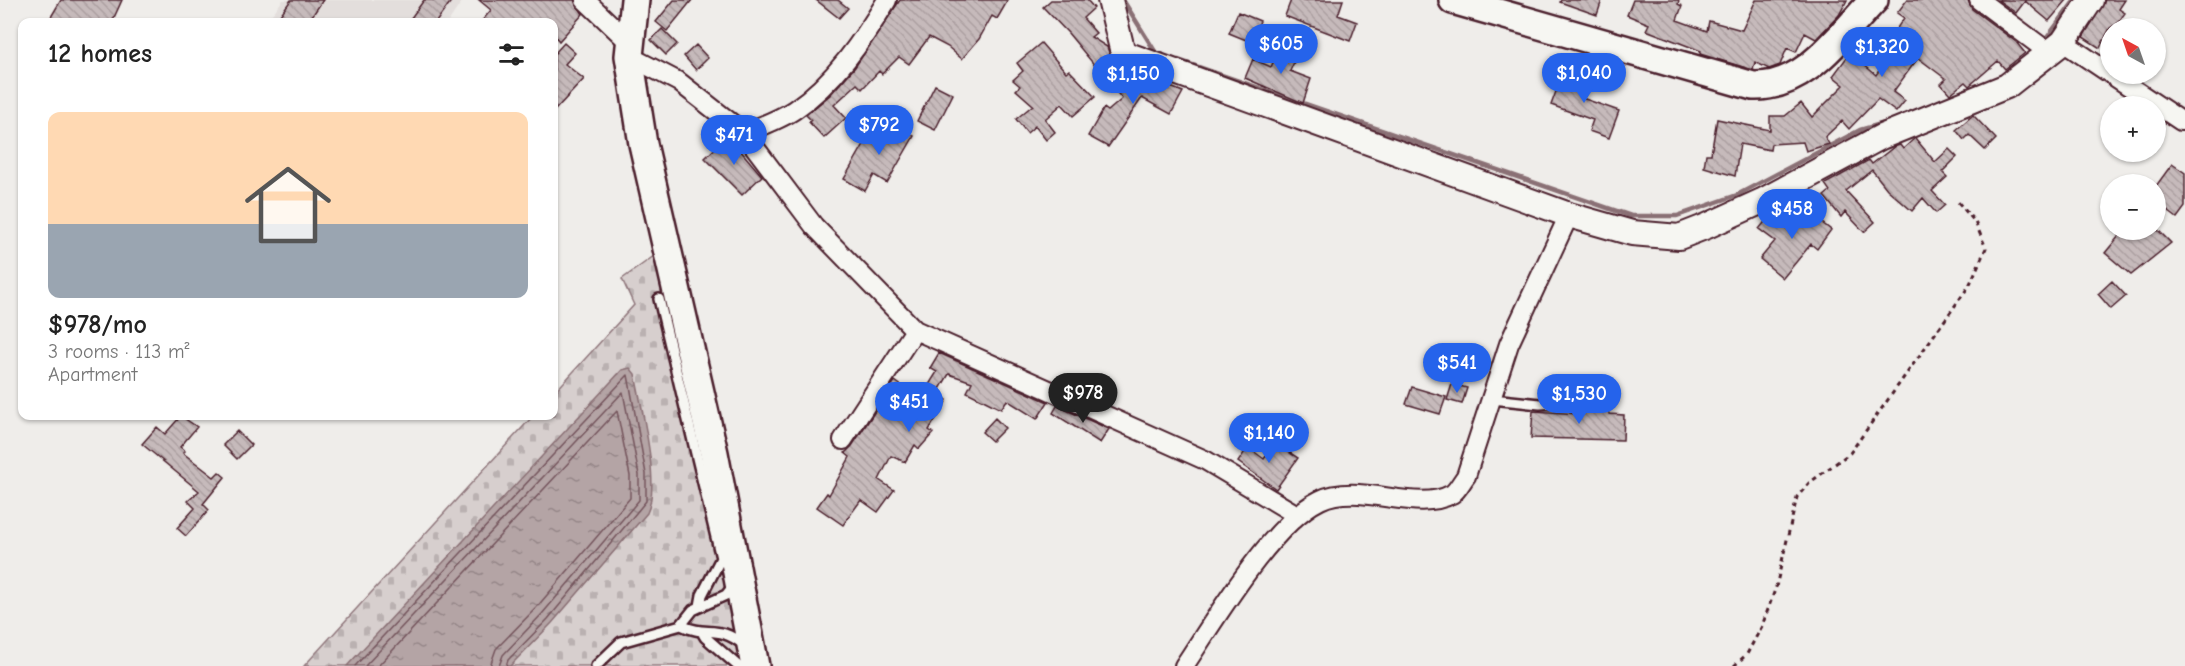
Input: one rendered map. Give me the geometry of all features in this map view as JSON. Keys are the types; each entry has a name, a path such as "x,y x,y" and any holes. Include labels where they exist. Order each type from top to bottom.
{"main road":[{"path":"635,0 629,49 643,144 714,453 737,580 748,661"},
{"path":"1453,0 1753,86 1770,87 1789,81 1806,70 1874,0"}],"street":[{"path":"585,0 629,49 679,82 744,133 814,226 915,330 1205,460 1297,515"},
{"path":"744,133 774,121 795,109 830,78 864,37 887,0"},
{"path":"1110,0 1123,53 1569,216 1632,233 1679,237 1762,201 1881,137 2007,86 2091,0"},
{"path":"1979,0 2048,46 2181,121"},
{"path":"1184,666 1244,577 1297,515 1322,499 1361,494 1427,500 1453,494 1466,476 1509,344 1569,216"},
{"path":"843,440 915,330"}],"lane":[{"path":"596,666 621,642 681,625 699,606 702,594 720,558 659,298"},
{"path":"1492,399 1540,404 1600,400"},
{"path":"699,606 710,604 726,595 737,580"},
{"path":"681,625 694,631 715,630 733,635 748,661"},
{"path":"702,632 705,637 748,661"}],"path":[{"path":"1734,666 1747,654 1762,626 1776,587 1797,497 1809,483 1850,453 1969,285 1986,248 1975,222 1958,202"}],"shaded area":[{"path":"283,0 463,0 451,18 269,18"}],"green space":[{"path":"654,256 726,560 746,666 304,666 529,420 558,420 558,389 634,305 622,279"}],"water":[{"path":"630,368 635,374 645,425 651,465 651,500 647,513 552,623 510,666 347,666 622,370"}],"building":[{"path":"61,0 122,0 114,18 50,18"},
{"path":"291,0 323,0 311,18 278,18"},
{"path":"424,0 452,0 439,18 411,18"},
{"path":"479,0 574,0 583,14 559,41 558,18 484,18 491,10"},
{"path":"674,0 692,0 667,31 656,22"},
{"path":"816,0 838,0 848,8 839,18"},
{"path":"900,0 1008,0 997,19 992,16 979,39 962,59 948,47 929,37 909,64 899,57 882,74 879,71 862,89 857,84 834,105 846,118 824,138 809,122 811,120 806,115 830,95 855,67"},
{"path":"1051,0 1087,0 1094,8 1083,18 1096,33 1091,37 1107,47 1113,63 1126,69 1110,84 1043,7"},
{"path":"1291,0 1343,0 1338,15 1357,22 1350,41 1285,16"},
{"path":"1561,0 1602,0 1597,15 1560,2"},
{"path":"1633,0 1679,0 1678,4 1682,6 1677,20 1707,31 1709,21 1742,30 1756,0 1847,0 1839,15 1816,39 1805,33 1796,52 1787,48 1780,65 1769,69 1755,62 1753,70 1700,54 1701,51 1646,30 1649,24 1627,15"},
{"path":"1907,0 1968,0 1972,9 2016,42 2025,53 2005,69 1998,61 1969,86 1965,82 1950,94 1941,84 1946,79 1918,58 1893,92 1905,101 1896,112 1878,99 1849,129 1842,121 1825,137 1829,144 1806,151 1803,142 1771,144 1770,150 1740,144 1735,176 1704,167 1706,154 1711,154 1717,119 1770,130 1770,116 1785,116 1801,103 1812,117 1844,85 1833,76 1850,53 1876,75 1898,44 1890,38 1904,18 1897,13"},
{"path":"1998,0 2067,0 2049,21 2025,1 2016,13"},
{"path":"2105,0 2125,0 2119,9 2125,13 2121,18 2100,18 2100,48 2083,37"},
{"path":"1238,12 1260,21 1251,42 1229,33"},
{"path":"662,29 677,44 666,55 651,40"},
{"path":"564,43 575,53 565,64 584,79 558,107 558,50"},
{"path":"1041,43 1066,72 1069,70 1095,97 1073,116 1062,104 1045,119 1055,132 1046,140 1035,126 1027,133 1016,119 1033,105 1016,90 1020,86 1013,80 1023,71 1017,63"},
{"path":"1281,44 1299,51 1290,71 1311,79 1303,103 1245,78 1253,59 1271,67"},
{"path":"696,45 708,58 696,70 684,56"},
{"path":"1127,70 1183,92 1171,114 1142,98 1108,147 1088,136 1104,108 1108,111 1122,99 1115,90"},
{"path":"1564,70 1589,79 1582,98 1619,111 1609,138 1589,131 1593,120 1551,105"},
{"path":"935,85 953,94 935,130 917,121"},
{"path":"1973,115 1996,139 1985,150 1969,135 1964,140 1956,130"},
{"path":"878,120 900,133 902,129 914,136 887,183 874,175 865,191 844,179"},
{"path":"728,136 762,176 742,195 705,158"},
{"path":"1915,138 1935,162 1949,149 1957,157 1942,172 1947,177 1932,191 1945,205 1936,213 1923,198 1912,211 1887,189 1872,170 1846,191 1875,222 1864,232 1845,212 1841,217 1824,196 1830,191 1825,184 1869,160 1872,164 1894,147 1900,145 1903,149"},
{"path":"2172,164 2185,173 2185,207 2177,218 2166,210 2165,174"},
{"path":"1799,205 1831,230 1817,249 1811,244 1783,278 1760,259 1775,241 1759,229 1768,218 1781,228"},
{"path":"2166,238 2171,243 2131,275 2105,253 2116,240 2166,240"},
{"path":"2112,281 2126,296 2111,309 2098,294"},
{"path":"939,353 1048,402 1037,419 1007,400 1001,409 967,392 972,382 949,374 937,394 947,400 929,430 933,433 919,449 915,445 905,462 891,456 879,480 894,490 878,512 861,500 843,525 817,507 827,493 829,495 850,457 845,453 895,381 910,392 912,389 922,396 937,372 930,368"},
{"path":"1452,384 1467,388 1462,404 1447,400"},
{"path":"1412,387 1446,397 1440,414 1406,404"},
{"path":"1609,405 1609,414 1624,415 1623,440 1531,438 1533,411 1581,414 1581,408"},
{"path":"1057,406 1109,429 1100,443 1053,413"},
{"path":"995,418 1005,428 992,441 982,432"},
{"path":"177,420 187,420 197,427 180,447 185,451 183,453 214,477 219,472 225,477 203,504 209,510 186,536 177,528 195,508 188,501 199,491 142,444 157,427 165,434"},
{"path":"237,431 251,445 237,459 223,445"},
{"path":"1275,443 1298,458 1276,489 1238,462 1248,447 1264,459"}],"waterway":[{"path":"1123,0 1156,53 1162,54"},
{"path":"2043,43 2075,0"},
{"path":"1178,60 1631,216 1677,216 1737,195 1860,130 1888,122"}]}
